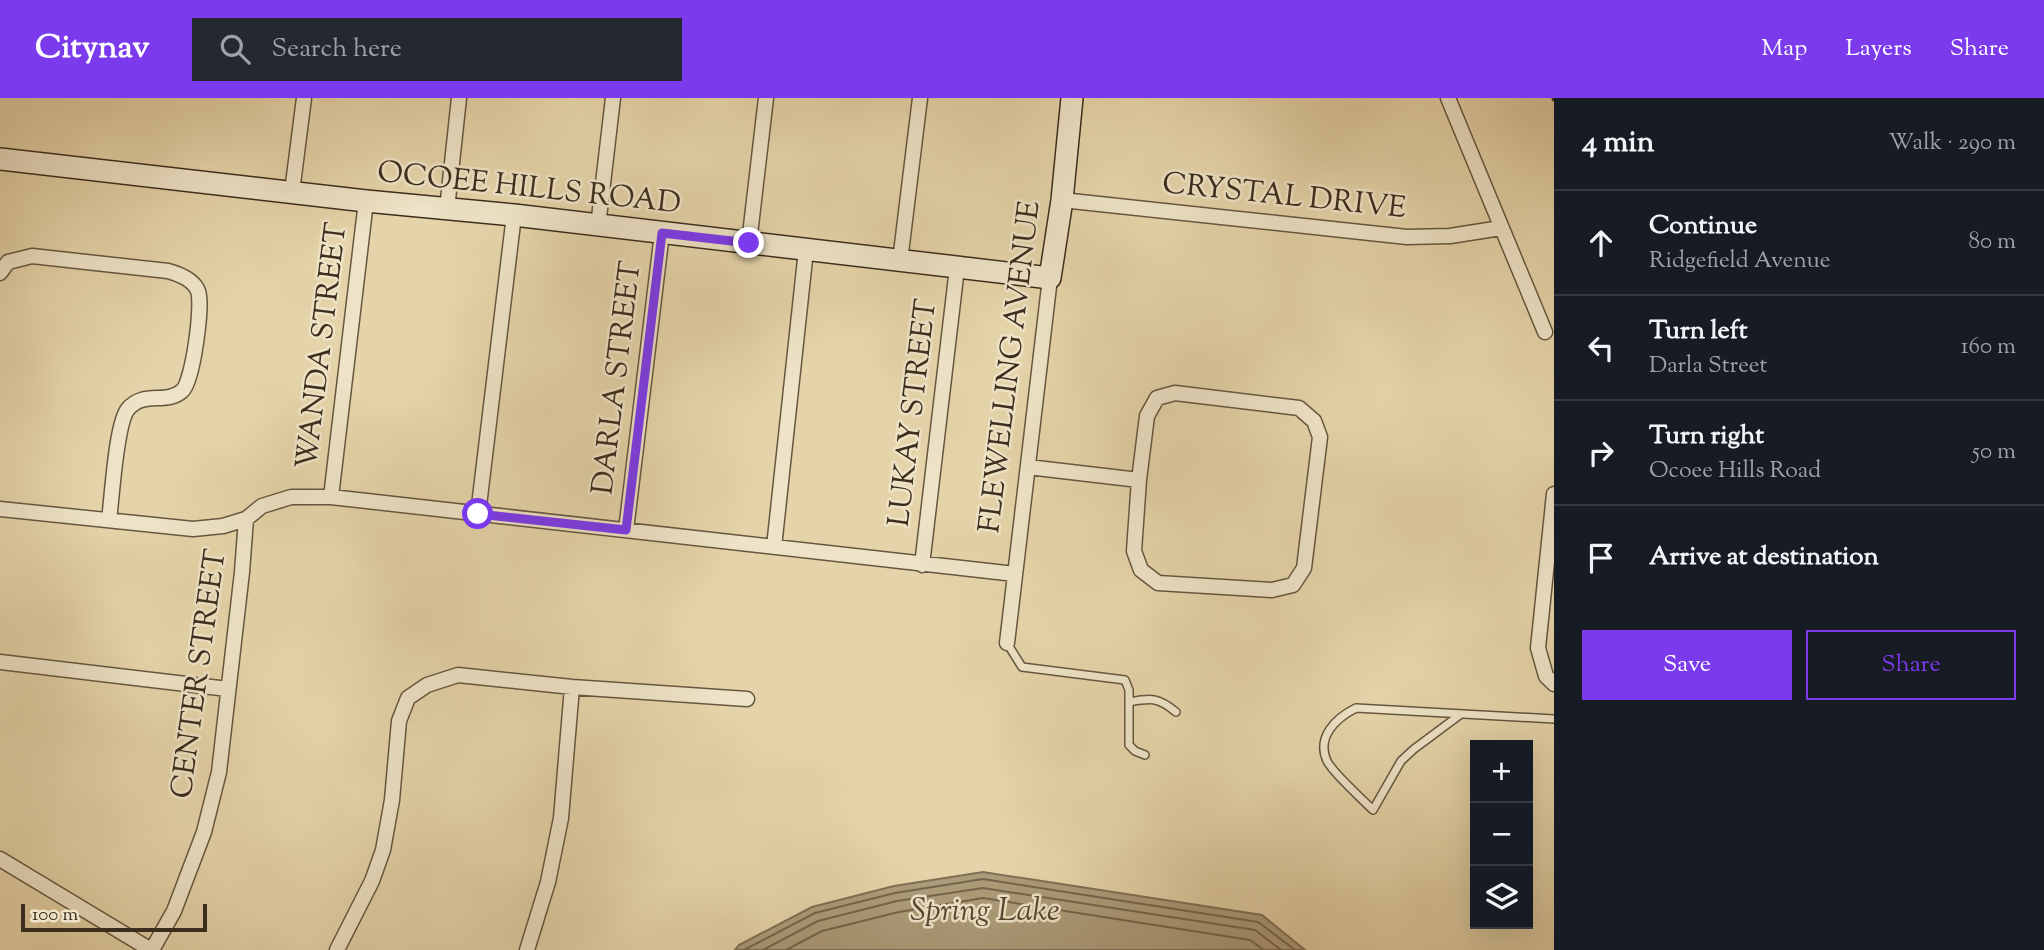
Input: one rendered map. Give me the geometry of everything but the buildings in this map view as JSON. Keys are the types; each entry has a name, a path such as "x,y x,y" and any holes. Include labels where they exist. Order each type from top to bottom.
{"street":[{"path":"292,192 304,98"},
{"path":"447,209 459,98"},
{"path":"598,226 612,98"},
{"path":"749,243 766,98"},
{"path":"900,261 920,98"},
{"name":"FLEWELLING AVENUE","path":"1007,643 1062,200 1072,98"},
{"path":"1448,98 1545,332"},
{"name":"OCOEE HILLS ROAD","path":"0,159 366,201 514,215 1051,278"},
{"name":"CRYSTAL DRIVE","path":"1062,200 1407,237 1450,236 1501,228"},
{"name":"WANDA STREET","path":"331,497 366,201"},
{"path":"478,514 514,215"},
{"name":"DARLA STREET","path":"626,530 662,233"},
{"path":"774,547 806,250"},
{"path":"0,273 8,262 32,256 168,271 184,276 198,292 199,312 191,376 183,391 166,398 145,397 127,409 121,425 109,520"},
{"name":"LUKAY STREET","path":"922,565 957,268"},
{"path":"1175,393 1299,408 1314,421 1320,437 1304,568 1293,585 1272,590 1158,583 1141,570 1134,551 1139,480 1147,416 1157,398 1175,393"},
{"path":"1028,467 1139,480"},
{"path":"1554,494 1538,648 1546,676 1554,684"},
{"path":"0,509 192,529 223,526 246,519 262,506 290,497 331,497 1015,574"},
{"name":"CENTER STREET","path":"152,950 174,911 204,832 219,772 246,519"},
{"path":"0,662 228,689"},
{"path":"337,950 372,881 383,850 393,800 399,721 408,698 427,685 458,675 572,687 747,699"},
{"path":"527,950 548,882 561,818 572,687"},
{"path":"0,859 152,950"}],"lane":[{"path":"1007,643 1022,667 1125,680 1129,690 1129,745 1145,755"},
{"path":"1129,702 1160,700 1176,712"},
{"path":"1461,714 1401,761 1373,810 1327,762 1324,744 1329,729 1343,714 1356,708 1554,719"}],"water":[{"name":"Spring Lake","path":"983,872 1262,915 1305,950 735,950 739,945 812,907 894,886"}],"route":[{"path":"478,514 626,530 662,233 749,243"}]}
